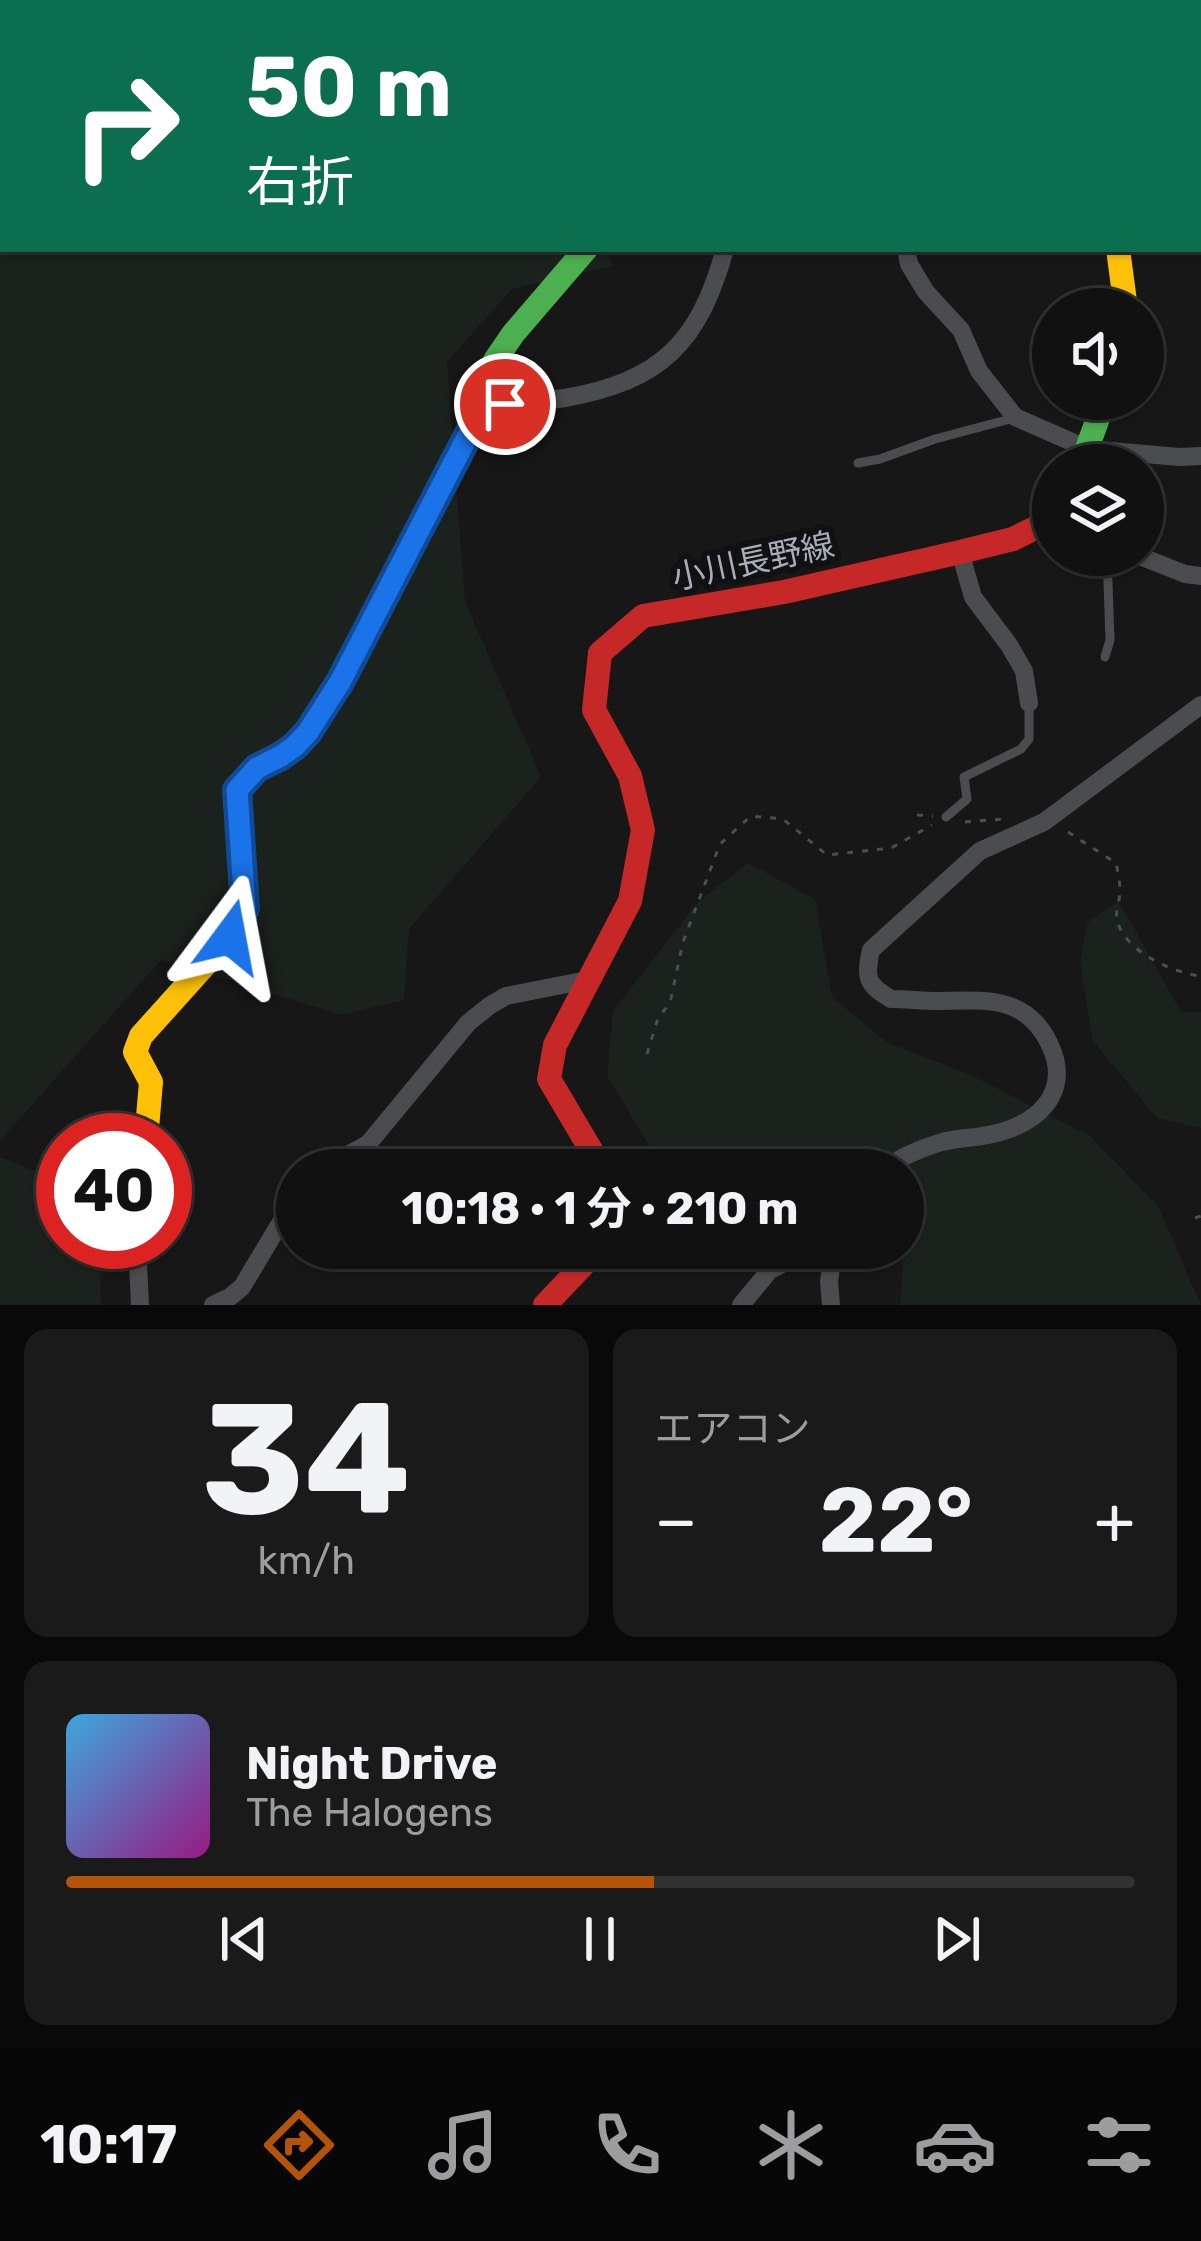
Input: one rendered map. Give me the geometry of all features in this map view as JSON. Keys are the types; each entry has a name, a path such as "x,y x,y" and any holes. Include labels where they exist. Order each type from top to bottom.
{"main road":[{"path":"149,1113 152,1082 135,1052 141,1036 230,937 245,908 237,790 257,768 281,756 308,732 340,682 474,424 488,394 487,375 496,358 583,252"},
{"path":"1118,252 1123,288"},
{"name":"小川長野線","path":"590,1149 549,1079 555,1045 630,901 643,830 631,776 594,710 600,653 644,616 784,592 960,552 1032,529"},
{"path":"545,1305 579,1269"}],"street":[{"path":"474,424 505,404 594,392 642,376 683,341 706,307 724,252"},
{"path":"906,252 926,292 962,329 979,371 1016,417 1062,444"},
{"path":"1164,457 1201,456"},
{"path":"960,552 973,597 1024,671 1029,703"},
{"path":"1164,566 1201,576"},
{"path":"922,1149 948,1140 993,1135 1018,1125 1054,1095 1057,1063 1037,1023 997,1000 891,998 870,985 871,950 980,851 1048,818 1201,705"},
{"path":"359,1149 368,1144 468,1023 489,1006 506,996 587,980"},
{"path":"213,1305 242,1287 276,1230"},
{"path":"138,1269 140,1305"},
{"path":"741,1305 772,1269"},
{"path":"831,1269 831,1305"}],"lane":[{"path":"858,463 1016,417"},
{"path":"1105,657 1110,640 1108,576"},
{"path":"946,817 968,799 964,778 1022,749 1029,739 1029,703"}],"path":[{"path":"916,814 959,823 1048,818 1115,863 1120,886 1117,920 1129,939 1154,961 1179,974 1201,976"},
{"path":"646,1054 658,1018 670,1004 683,942 720,844 752,817 783,819 827,855 891,848 946,817"}],"shaded area":[{"path":"0,252 608,252 612,266 512,289 447,362 465,601 541,777 409,929 404,1000 342,1015 161,960 0,1141"},
{"path":"748,863 815,899 832,997 888,1043 971,1075 1090,1136 1158,1206 1201,1305 900,1305 903,1269 924,1269 924,1149 651,1149 607,1076 613,1011 698,902"},
{"path":"1119,901 1181,1012 1201,1012 1201,1128 1157,1118 1093,1041 1080,962 1087,923"},
{"path":"0,1157 36,1171 36,1269 100,1269 101,1305 0,1305"}],"traffic: fast":[{"path":"474,424 488,394 487,375 496,359 583,252"},
{"path":"1089,444 1097,420"}],"traffic: slow":[{"path":"1118,252 1123,288"},
{"path":"148,1113 151,1082 135,1052 141,1036 230,937 245,907 237,789 299,741 332,696 474,424"}],"traffic: jam":[{"path":"590,1149 549,1079 555,1045 630,901 643,830 630,776 594,710 600,653 643,616 784,592 1013,539 1032,530"},
{"path":"545,1305 579,1269"}],"route":[{"path":"230,937 245,908 237,790 257,768 281,756 308,732 340,682 474,424 505,404"}]}
